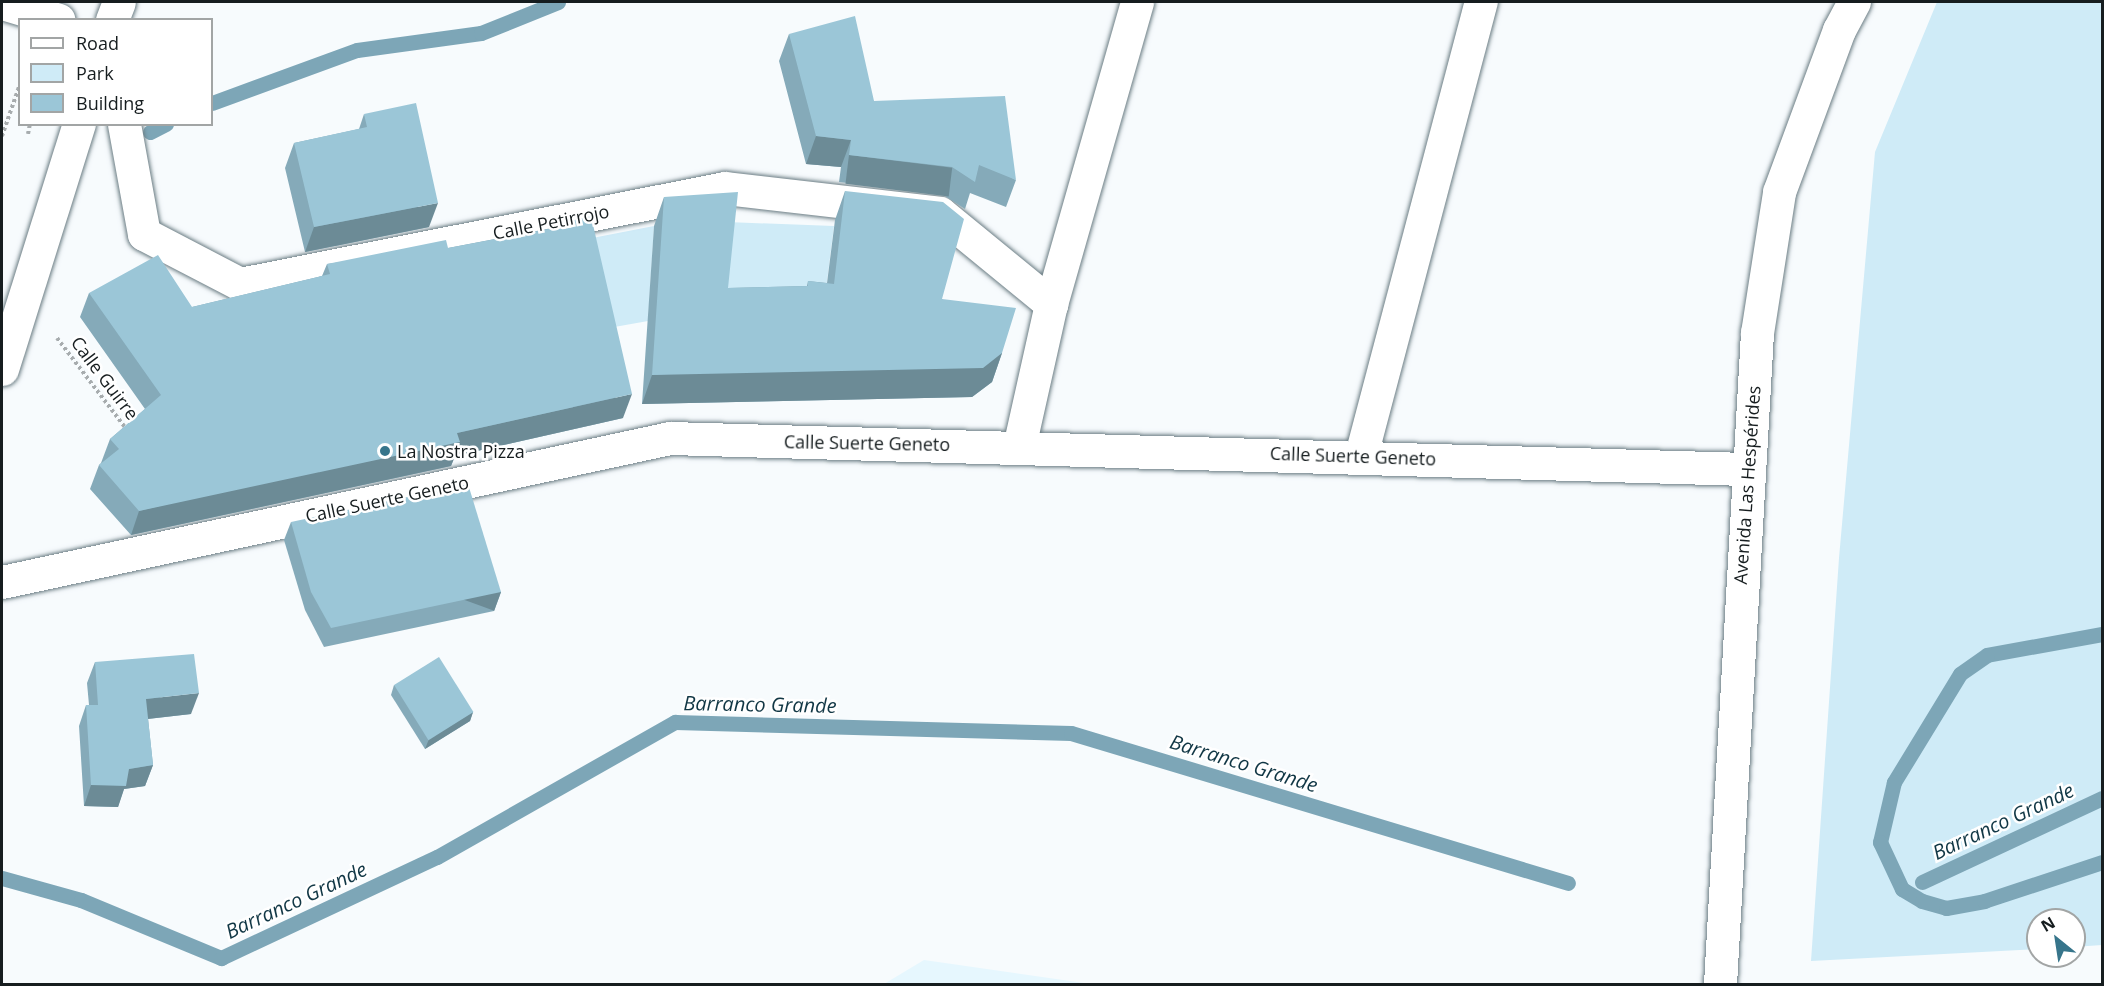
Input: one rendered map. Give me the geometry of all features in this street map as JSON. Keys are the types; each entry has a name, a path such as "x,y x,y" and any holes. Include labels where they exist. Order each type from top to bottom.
{"street":[{"path":"113,18 119,2"},
{"path":"1019,447 1051,304 1137,2"},
{"path":"1362,455 1481,2"},
{"name":"Avenida Las Hespérides","path":"1720,984 1747,469 1757,333 1779,192 1839,30 1854,2"},
{"path":"2,3 52,18"},
{"path":"2,369 78,126"},
{"name":"Calle Petirrojo","path":"124,126 144,234 240,284 725,188 940,213 1051,304"},
{"name":"Calle Suerte Geneto","path":"2,582 670,438 1362,455 1747,469"}],"path":[{"path":"2,136 18,90"},
{"name":"Calle Guirre","path":"56,336 134,439"}],"shaded area":[{"path":"924,960 1091,984 884,984"}],"green space":[{"path":"1937,2 2102,2 2102,945 2086,946 2086,908 2026,908 2026,950 1811,961 1839,558 1875,152"},
{"path":"727,222 834,226 823,313 717,317"},
{"path":"654,226 648,321 603,329 582,240"}],"building":[{"path":"855,16 874,101 1005,96 1016,180 979,165 975,182 952,167 849,155 851,140 816,136 789,34"},
{"path":"416,103 438,203 314,227 294,143 367,127 364,114"},
{"path":"845,191 943,202 964,219 942,299 1016,308 1002,353 983,368 652,375 664,197 738,192 728,288 808,286 808,281 834,284"},
{"path":"591,216 632,394 457,433 460,442 139,511 99,465 119,449 110,439 161,395 89,293 158,255 192,307 330,274 327,264 446,240 448,248 554,228 553,225"},
{"path":"468,484 501,592 331,628 311,592 291,522"},
{"path":"194,654 199,693 146,699 153,765 129,769 126,786 91,785 86,705 98,705 95,662"},
{"path":"439,657 473,712 428,740 394,685"}],"waterway":[{"path":"213,103 357,50 481,33 558,2"},
{"path":"150,132 162,126"},
{"path":"2102,634 1987,655 1960,674 1894,782 1880,842 1902,889 1922,901 1946,908 1984,901 2102,862"},
{"name":"Barranco Grande","path":"2,878 81,900 221,958 437,857 675,722 1071,733 1568,883"},
{"name":"Barranco Grande","path":"1922,882 2102,798"}],"place":[{"name":"La Nostra Pizza","path":"385,451"}]}
